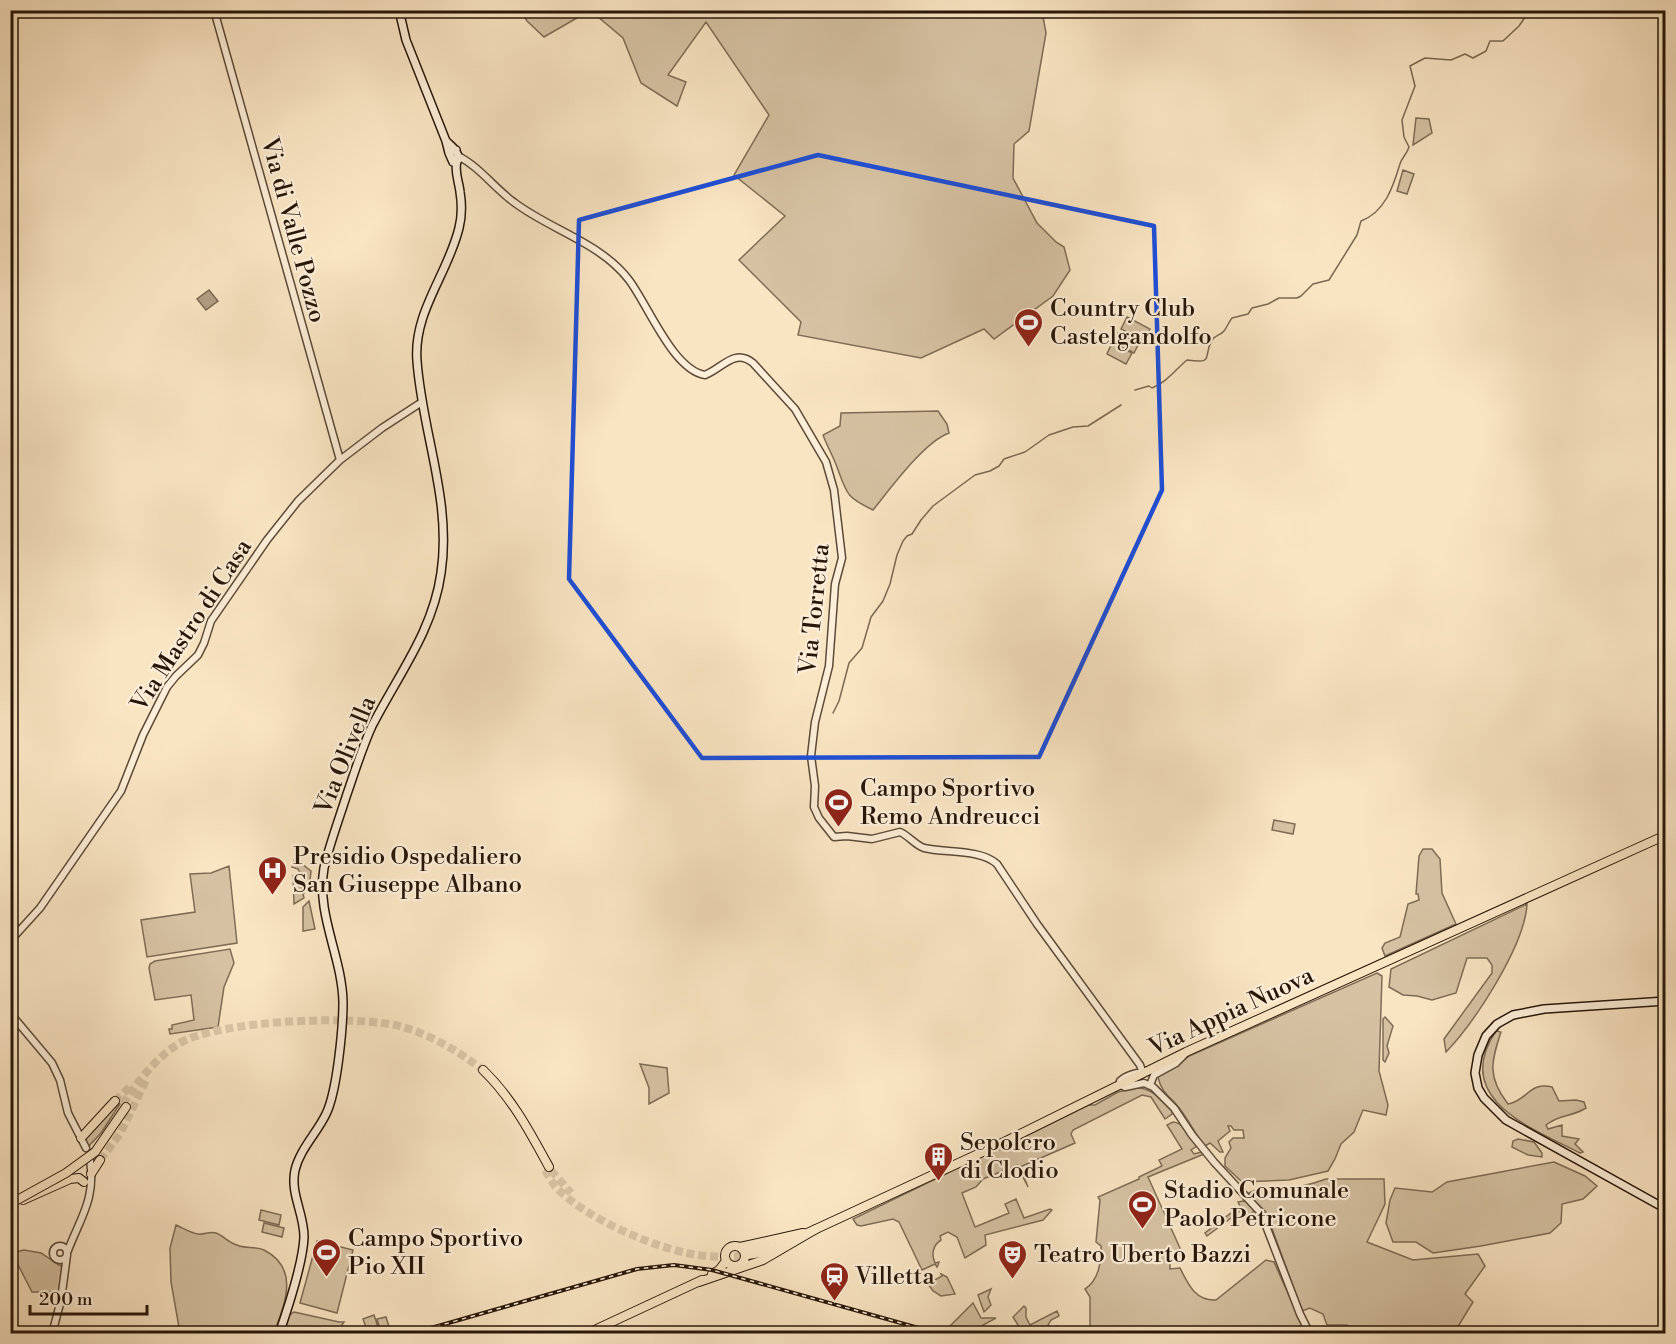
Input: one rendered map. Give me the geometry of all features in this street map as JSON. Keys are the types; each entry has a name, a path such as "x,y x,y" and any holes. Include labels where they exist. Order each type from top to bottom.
{"main road":[{"name":"Via Olivella","path":"279,1334 289,1306 303,1242 302,1223 295,1197 295,1169 302,1152 325,1117 330,1105 335,1082 342,1017 342,987 323,904 324,868 364,744 422,637 434,605 441,574 444,535 442,508 422,402 417,366 417,340 424,312 459,228 461,203 455,158 406,40 399,10"},
{"name":"Via Appia Nuova","path":"586,1334 718,1271 726,1261 727,1250 734,1246 743,1256 816,1229 1004,1142 1186,1053 1665,835"},
{"path":"1665,1001 1544,1009 1513,1015 1501,1021 1487,1033 1478,1055 1476,1071 1478,1085 1484,1098 1506,1120 1665,1209"},
{"path":"481,1072 517,1110 547,1169"},
{"path":"10,1204 66,1173 91,1150 104,1134 121,1104 81,1138"},
{"path":"10,1199 62,1170 91,1150"},
{"path":"91,1174 100,1160"},
{"path":"10,1204 75,1178 84,1182"},
{"name":"Via Appia Nuova","path":"699,1282 770,1257 816,1229"},
{"path":"726,1261 733,1266 743,1256 766,1252 816,1229"},
{"path":"743,1256 770,1257"},
{"path":"731,1272 743,1256"}],"street":[{"name":"Via di Valle Pozzo","path":"214,10 340,460"},
{"path":"1660,10 1665,18"},
{"name":"Via Torretta","path":"455,158 473,165 516,204 588,246 618,268 635,288 672,350 699,374 708,375 736,357 744,357 751,361 789,400 828,466 833,484 842,558 836,584 829,666 814,727 811,756 815,786 814,807 819,818 834,837 871,839 900,832 923,847 976,855 995,861 1037,924 1138,1062 1143,1073"},
{"name":"Via Mastro di Casa","path":"10,940 40,908 121,791 144,732 167,687 198,655 204,645 211,621 251,562 298,501 340,460 382,428 422,402"},
{"path":"10,1013 52,1063 60,1080 68,1113 81,1138 91,1150"},
{"path":"1152,1086 1154,1075 1176,1063 1186,1053"},
{"path":"1120,1084 1124,1087 1141,1083 1152,1086 1174,1108 1214,1162 1263,1216 1300,1314 1310,1334"},
{"path":"59,1260 64,1259 67,1254 87,1208 91,1174 90,1160"},
{"path":"64,1276 64,1267 53,1254 56,1248 74,1236"},
{"path":"52,1334 60,1305 67,1254 64,1247 60,1246"}],"highlighted area":[{"path":"818,155 1154,226 1162,490 1039,757 702,758 569,579 579,220"}],"shaded area":[{"path":"521,11 589,11 544,37 527,21"},
{"path":"591,11 1042,11 1046,33 1029,131 1014,144 1013,178 1037,223 1064,247 1070,270 1053,296 994,339 984,329 921,358 798,335 801,322 739,260 785,216 734,175 769,115 706,22 668,75 686,82 677,106 641,83 623,38"},
{"path":"1416,118 1429,119 1432,133 1413,145"},
{"path":"1403,170 1414,174 1407,194 1397,191"},
{"path":"209,290 218,301 206,310 197,299"},
{"path":"1127,317 1150,329 1144,341 1121,329"},
{"path":"1118,333 1139,343 1134,353 1114,342"},
{"path":"1112,343 1132,353 1126,364 1107,354"},
{"path":"938,411 947,424 949,433 939,438 918,456 873,510 852,498 823,435 840,426 841,413"},
{"path":"1274,820 1295,824 1293,834 1272,830"},
{"path":"1423,849 1432,849 1440,859 1442,893 1456,924 1385,956 1382,948 1385,943 1400,937 1408,904 1419,900 1416,894 1419,856"},
{"path":"296,854 302,864 311,871 309,890 298,869 292,867"},
{"path":"229,866 237,943 147,957 141,920 195,912 190,874 211,873"},
{"path":"295,875 304,893 304,898 294,904 293,876"},
{"path":"309,901 315,929 303,931 303,907"},
{"path":"1527,904 1518,940 1497,982 1471,1022 1446,1052 1444,1039 1492,973 1492,965 1487,958 1467,958 1456,993 1432,1000 1403,995 1389,987 1391,969"},
{"path":"230,949 234,963 224,987 218,1027 170,1034 169,1029 172,1029 172,1025 194,1020 191,995 155,1000 150,964 155,961"},
{"path":"1377,973 1382,976 1379,1071 1388,1105 1386,1115 1363,1110 1354,1132 1341,1144 1328,1171 1289,1180 1242,1182 1225,1166 1225,1158 1231,1148 1229,1142 1233,1138 1244,1138 1243,1130 1234,1130 1228,1126 1230,1131 1218,1141 1223,1152 1210,1143 1205,1146 1180,1109 1164,1091 1158,1077 1187,1057"},
{"path":"1385,1017 1393,1026 1387,1046 1389,1053 1385,1062 1383,1060 1383,1019"},
{"path":"1496,1031 1501,1032 1493,1061 1494,1077 1508,1104 1520,1099 1533,1089 1545,1086 1552,1087 1559,1101 1584,1102 1586,1108 1546,1125 1548,1129 1562,1125 1562,1136 1579,1139 1575,1144 1583,1152 1580,1153 1521,1122 1503,1108 1490,1093 1483,1075 1484,1055"},
{"path":"640,1064 667,1068 669,1093 649,1104 649,1088"},
{"path":"1137,1088 1156,1095 1172,1109 1172,1114 1165,1119 1151,1097 1142,1095 1073,1130 1071,1134 1075,1143 1020,1167 1028,1187 1017,1165 983,1179 976,1187 962,1193 975,1227 1009,1213 1005,1204 1016,1199 1024,1218 1052,1210 1043,1220 985,1235 986,1245 965,1258 957,1237 948,1232 940,1236 941,1240 936,1244 934,1250 935,1263 939,1262 937,1267 935,1264 922,1270 899,1222 893,1219 861,1226 857,1225 853,1219 1088,1105 1095,1105 1118,1092"},
{"path":"118,1103 120,1104 101,1133 87,1148 85,1141 87,1135"},
{"path":"1173,1122 1181,1125 1190,1135 1197,1146 1191,1150 1194,1154 1201,1152 1204,1154 1148,1177 1180,1248 1179,1255 1170,1261 1170,1269 1180,1268 1197,1295 1216,1300 1266,1260 1274,1262 1306,1333 1090,1333 1090,1297 1085,1289 1096,1276 1101,1258 1101,1246 1096,1242 1100,1200 1098,1197 1162,1166 1159,1160 1182,1149 1167,1125"},
{"path":"1518,1139 1534,1142 1542,1153 1542,1157 1528,1155 1512,1147 1513,1141"},
{"path":"1554,1162 1585,1176 1597,1186 1583,1199 1562,1204 1561,1223 1550,1233 1433,1253 1416,1242 1393,1242 1386,1223 1390,1200 1395,1188 1432,1192 1447,1182"},
{"path":"1326,1179 1384,1179 1385,1204 1367,1242 1413,1260 1478,1254 1485,1266 1465,1294 1473,1302 1454,1333 1355,1333 1355,1328 1346,1325 1327,1325 1323,1314 1310,1308 1302,1311 1266,1212 1247,1194 1266,1188 1279,1189 1308,1185"},
{"path":"1238,1202 1248,1202 1255,1210 1248,1217 1243,1209 1207,1236 1205,1233 1240,1206"},
{"path":"261,1210 281,1215 279,1225 259,1220"},
{"path":"264,1223 284,1228 282,1237 262,1232"},
{"path":"176,1225 198,1234 216,1233 234,1244 264,1250 275,1258 283,1267 287,1288 274,1333 180,1333 171,1282 170,1248"},
{"name":"Campo Sportivo Pio XII","path":"317,1241 353,1250 337,1313 300,1303"},
{"path":"24,1250 41,1253 62,1267 60,1292 32,1292 12,1253"},
{"path":"941,1274 947,1277 955,1294 941,1296 928,1284 942,1276"},
{"path":"991,1289 988,1297 991,1305 984,1312 978,1295"},
{"path":"973,1303 981,1318 996,1318 983,1325 978,1333 943,1333"},
{"path":"1024,1306 1030,1325 1057,1311 1059,1316 1051,1320 1048,1325 1052,1328 1058,1326 1061,1332 1023,1333 1013,1317"},
{"path":"294,1312 344,1322 337,1333 282,1334 288,1316"},
{"path":"374,1315 380,1333 368,1333 363,1319"},
{"path":"386,1317 391,1333 381,1333 377,1319"}],"waterway":[{"path":"1135,390 1149,386 1152,388 1167,379 1187,360 1205,360 1212,340 1224,331 1232,318 1248,314 1252,308 1268,304 1279,298 1297,298 1313,284 1329,280 1357,235 1361,221 1376,212 1387,198 1409,147 1404,137 1402,120 1415,86 1410,66 1425,58 1451,60 1465,54 1473,58 1486,51 1490,41 1503,41 1519,26 1530,10"},
{"path":"833,713 839,701 849,663 862,648 871,617 883,601 890,584 903,541 912,534 933,506 975,475 999,466 1004,459 1025,452 1049,435 1073,427 1088,426 1121,405"}],"tunnel":[{"path":"123,1104 148,1071 178,1044 223,1029 255,1025 323,1020 382,1023 403,1027 445,1045 483,1070"},
{"path":"100,1160 120,1134 146,1080"},
{"path":"115,1101 132,1085"},
{"path":"545,1170 555,1186 568,1198 584,1210 625,1232 689,1253 716,1257 748,1255"},
{"path":"551,1170 571,1193"}],"railway":[{"path":"410,1334 637,1269 674,1265 712,1270 940,1334"}],"place":[{"name":"Country Club Castelgandolfo","path":"1029,348"},
{"name":"Campo Sportivo Remo Andreucci","path":"839,828"},
{"name":"Presidio Ospedaliero San Giuseppe Albano","path":"272,896"},
{"name":"Sepolcro di Clodio","path":"939,1182"},
{"name":"Stadio Comunale Paolo Petricone","path":"1143,1230"},
{"name":"Campo Sportivo Pio XII","path":"327,1278"},
{"name":"Teatro Uberto Bazzi","path":"1013,1280"},
{"name":"Villetta","path":"834,1302"}]}
